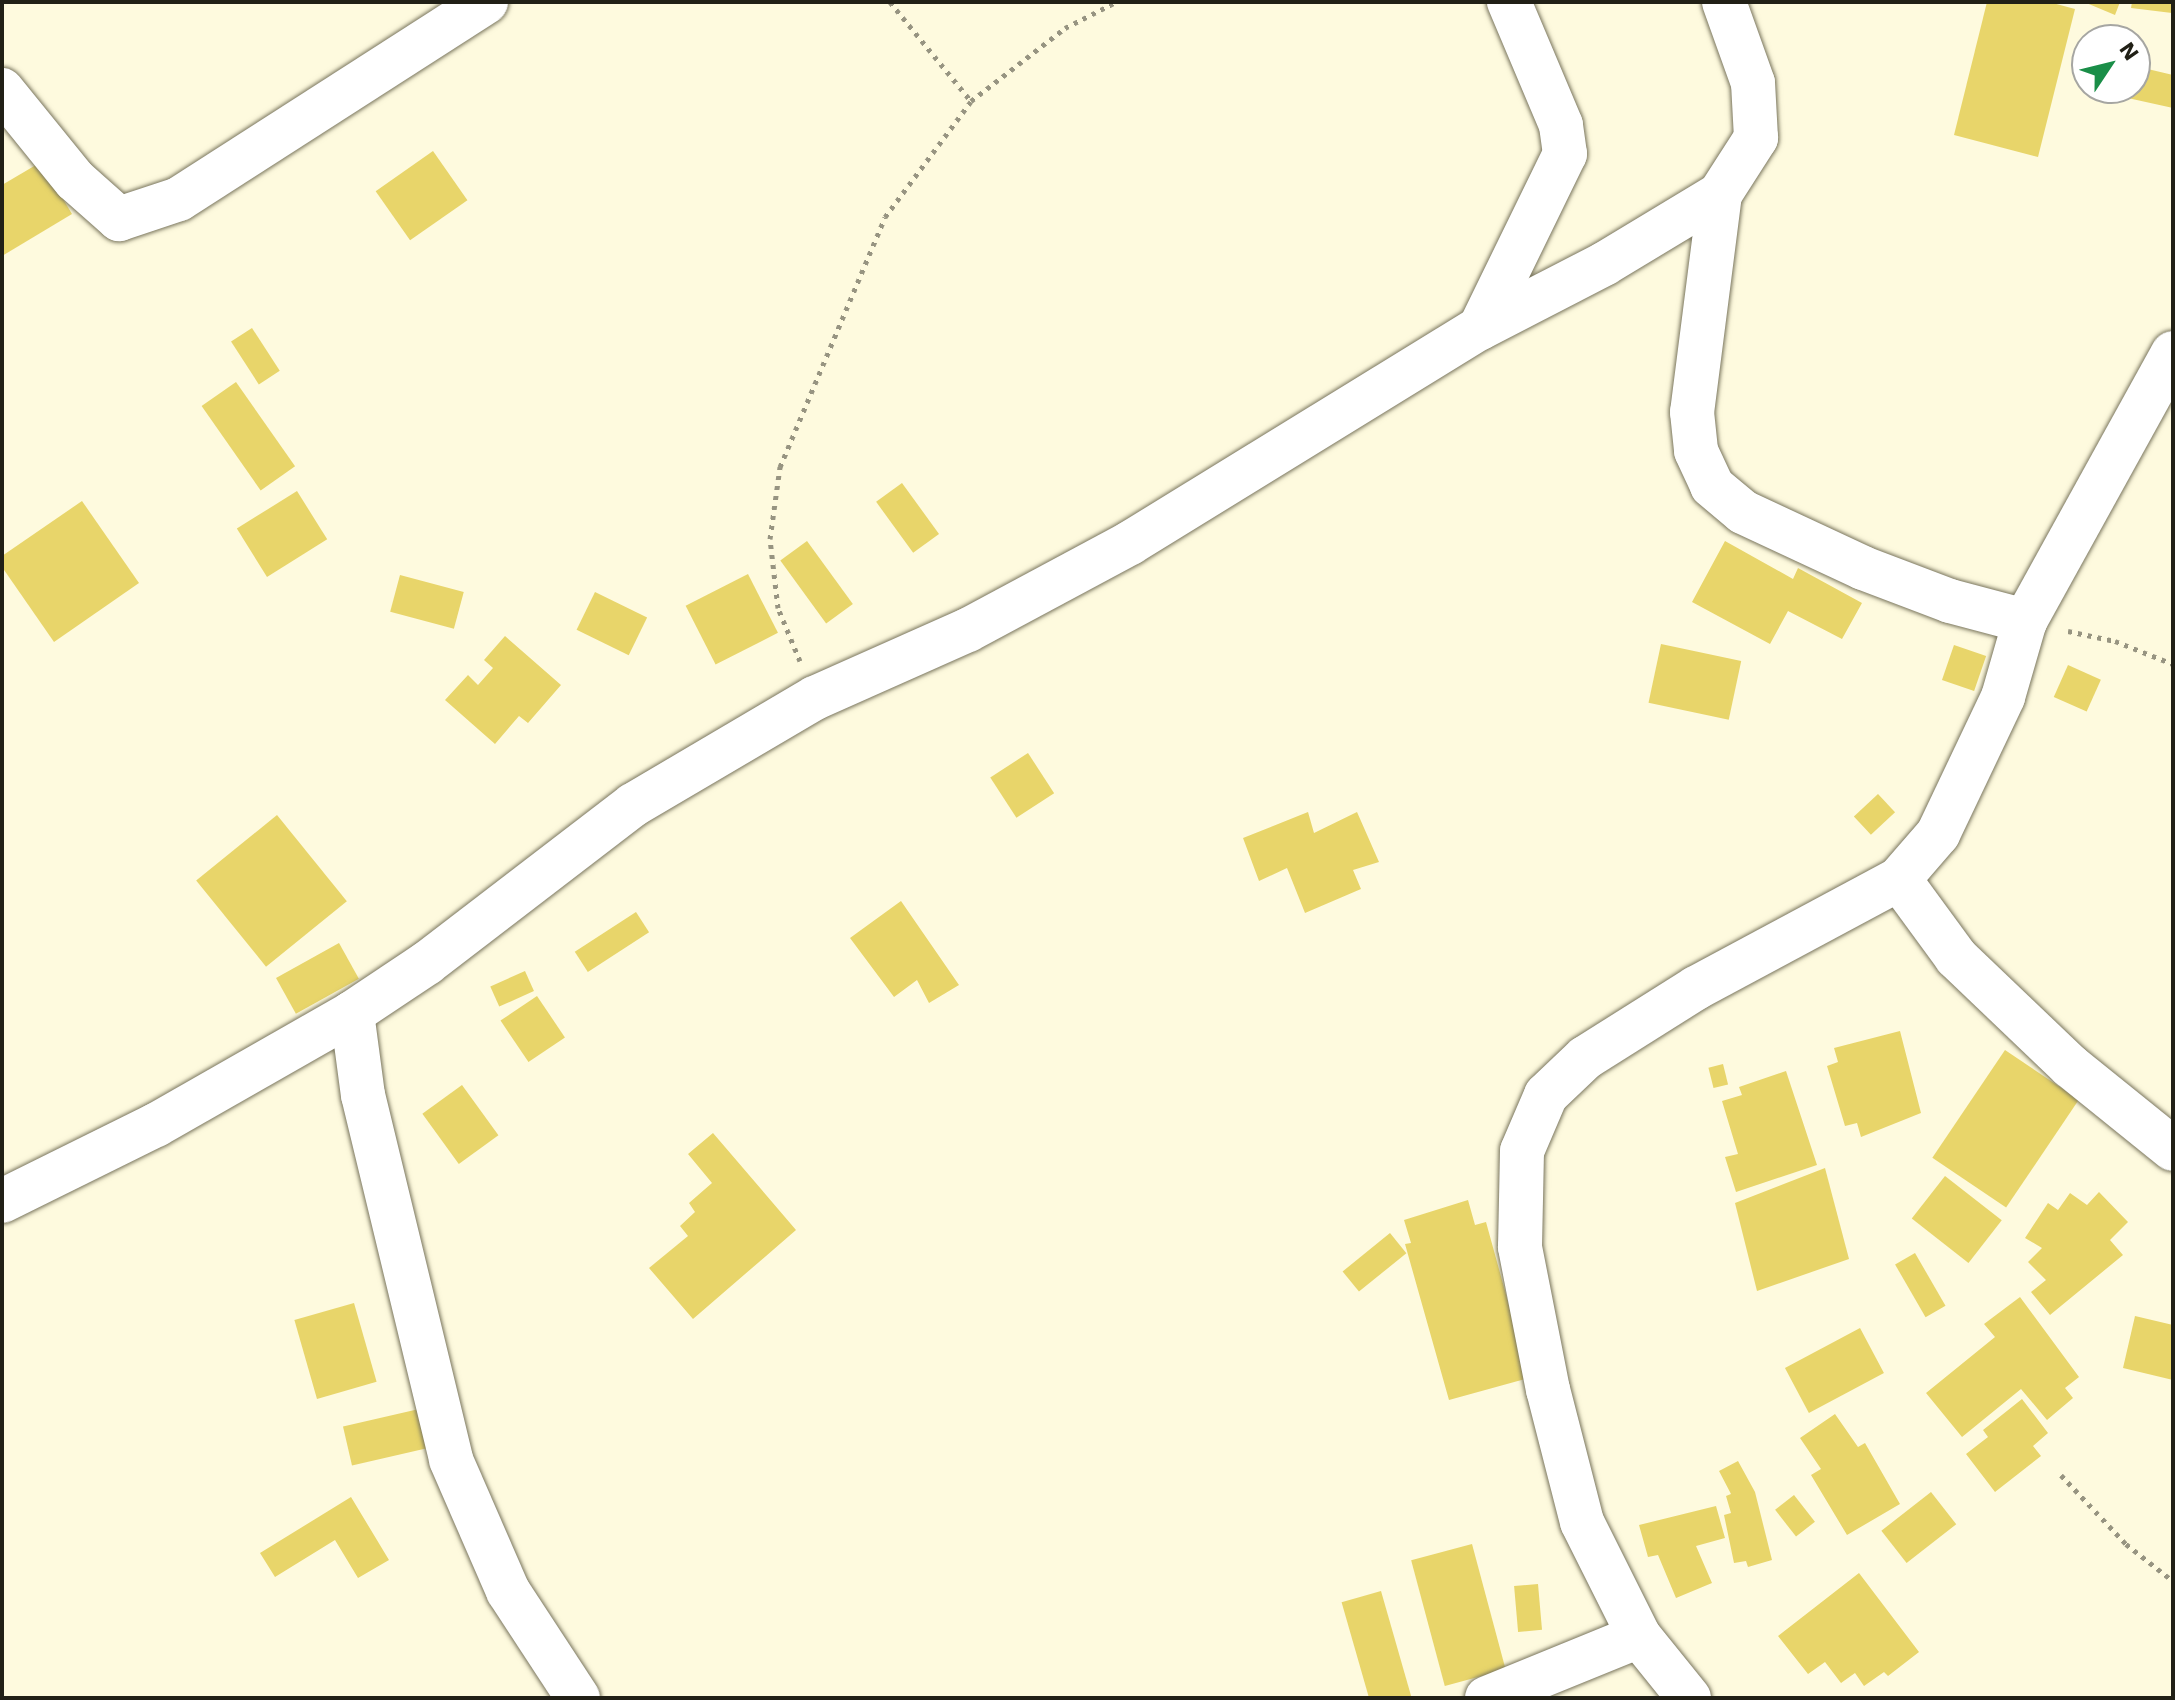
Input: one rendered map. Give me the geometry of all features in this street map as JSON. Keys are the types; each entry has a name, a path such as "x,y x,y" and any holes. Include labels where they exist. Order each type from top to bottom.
{"street":[{"path":"2,90 75,180 119,219 179,199 486,2"},
{"path":"1480,328 1565,154 1561,125 1509,2"},
{"path":"1724,2 1753,83 1756,138 1720,194 1692,412 1696,451 1712,486 1743,512 1863,568 2025,621"},
{"path":"2,1201 156,1125 352,1013 427,963 633,805 815,698 968,630 1130,543 1480,328 1604,264 1720,194"},
{"path":"1689,1698 1639,1636 1582,1522 1548,1390 1520,1247 1522,1151 1546,1095 1585,1058 1696,988 1899,879 1938,834 2003,697 2025,621 2173,353"},
{"path":"1899,879 1956,957 2070,1066 2173,1149"},
{"path":"352,1013 363,1095 451,1460 508,1591 578,1698"},
{"path":"1487,1698 1639,1636"}],"path":[{"path":"890,2 971,101"},
{"path":"815,698 778,608 770,539 780,467 885,217 971,101 1065,28 1116,2"},
{"path":"2025,621 2115,641 2173,664"},
{"path":"2061,1475 2126,1544 2173,1581"}],"building":[{"path":"1987,2 2049,2 2075,9 2038,157 1954,135"},
{"path":"2084,2 2120,2 2115,15"},
{"path":"2132,2 2173,2 2172,13 2131,8"},
{"path":"2151,70 2173,75 2173,108 2151,103"},
{"path":"433,151 467,200 410,240 376,191"},
{"path":"41,162 72,214 2,256 2,185"},
{"path":"252,328 280,371 259,384 231,342"},
{"path":"236,382 295,466 261,490 202,406"},
{"path":"902,483 939,534 913,553 876,502"},
{"path":"297,491 327,539 267,577 237,529"},
{"path":"82,501 139,583 54,642 2,567 2,556"},
{"path":"807,541 853,604 826,624 780,560"},
{"path":"1725,541 1793,579 1798,568 1862,603 1842,639 1788,611 1770,644 1692,602"},
{"path":"748,574 778,633 716,665 686,606"},
{"path":"400,575 464,592 454,629 390,612"},
{"path":"595,592 647,617 629,655 577,630"},
{"path":"505,636 561,685 528,723 519,716 495,744 445,700 468,675 478,685 493,668 484,660"},
{"path":"1661,644 1741,661 1729,720 1649,703"},
{"path":"1954,645 1986,656 1974,691 1942,680"},
{"path":"2068,665 2101,680 2087,712 2054,697"},
{"path":"1028,753 1054,793 1016,818 990,778"},
{"path":"1878,794 1895,812 1871,835 1854,817"},
{"path":"1308,812 1314,833 1357,812 1379,862 1353,870 1361,889 1305,913 1287,868 1259,881 1243,838"},
{"path":"277,815 347,901 266,967 196,880"},
{"path":"901,901 959,985 929,1003 917,980 894,997 850,938"},
{"path":"636,912 649,932 588,972 575,952"},
{"path":"339,943 359,979 296,1014 276,978"},
{"path":"525,971 534,991 499,1007 490,986"},
{"path":"537,996 565,1037 528,1062 501,1021"},
{"path":"1900,1031 1921,1113 1861,1137 1857,1123 1845,1126 1827,1066 1838,1062 1834,1048"},
{"path":"2005,1050 2079,1100 2006,1208 1932,1158"},
{"path":"1723,1064 1728,1084 1714,1088 1708,1068"},
{"path":"1786,1071 1817,1165 1736,1192 1725,1157 1738,1154 1722,1101 1742,1095 1739,1087"},
{"path":"462,1085 498,1135 459,1164 422,1114"},
{"path":"713,1133 796,1230 693,1319 649,1268 688,1236 680,1226 695,1212 689,1203 712,1183 688,1154"},
{"path":"1825,1168 1849,1259 1757,1291 1735,1203"},
{"path":"1945,1176 2002,1220 1968,1263 1912,1219"},
{"path":"2099,1192 2128,1222 2110,1240 2123,1255 2050,1315 2031,1292 2046,1280 2028,1262 2042,1248 2025,1238 2048,1203 2058,1210 2070,1193 2087,1205"},
{"path":"1468,1200 1475,1225 1486,1222 1529,1378 1449,1400 1405,1244 1411,1243 1404,1220"},
{"path":"1390,1233 1406,1253 1359,1292 1343,1271"},
{"path":"1915,1253 1946,1306 1926,1317 1895,1264"},
{"path":"2020,1297 2079,1377 2065,1388 2073,1398 2047,1420 2021,1389 1962,1437 1926,1393 1995,1337 1984,1324"},
{"path":"354,1303 377,1382 317,1399 294,1320"},
{"path":"2135,1316 2173,1325 2173,1380 2123,1368"},
{"path":"1860,1328 1884,1373 1809,1413 1785,1368"},
{"path":"2022,1399 2048,1433 2033,1446 2041,1456 1995,1492 1966,1454 1988,1437 1983,1430"},
{"path":"419,1409 428,1448 352,1466 343,1427"},
{"path":"1835,1414 1858,1447 1865,1443 1900,1504 1847,1535 1811,1475 1821,1469 1800,1438"},
{"path":"1738,1461 1755,1492 1772,1560 1748,1567 1746,1561 1734,1563 1724,1515 1731,1513 1726,1496 1731,1494 1719,1471"},
{"path":"1931,1492 1956,1524 1907,1563 1881,1531"},
{"path":"1794,1495 1815,1522 1796,1537 1775,1510"},
{"path":"351,1497 389,1560 358,1578 335,1540 275,1577 260,1553"},
{"path":"1716,1506 1725,1538 1696,1546 1712,1583 1676,1598 1658,1555 1648,1557 1639,1525"},
{"path":"1472,1544 1506,1670 1445,1686 1411,1560"},
{"path":"1859,1573 1919,1652 1888,1676 1884,1672 1864,1686 1855,1673 1841,1683 1825,1662 1808,1674 1778,1636"},
{"path":"1538,1584 1542,1630 1518,1632 1514,1586"},
{"path":"1381,1591 1412,1698 1369,1698 1342,1602"}]}
